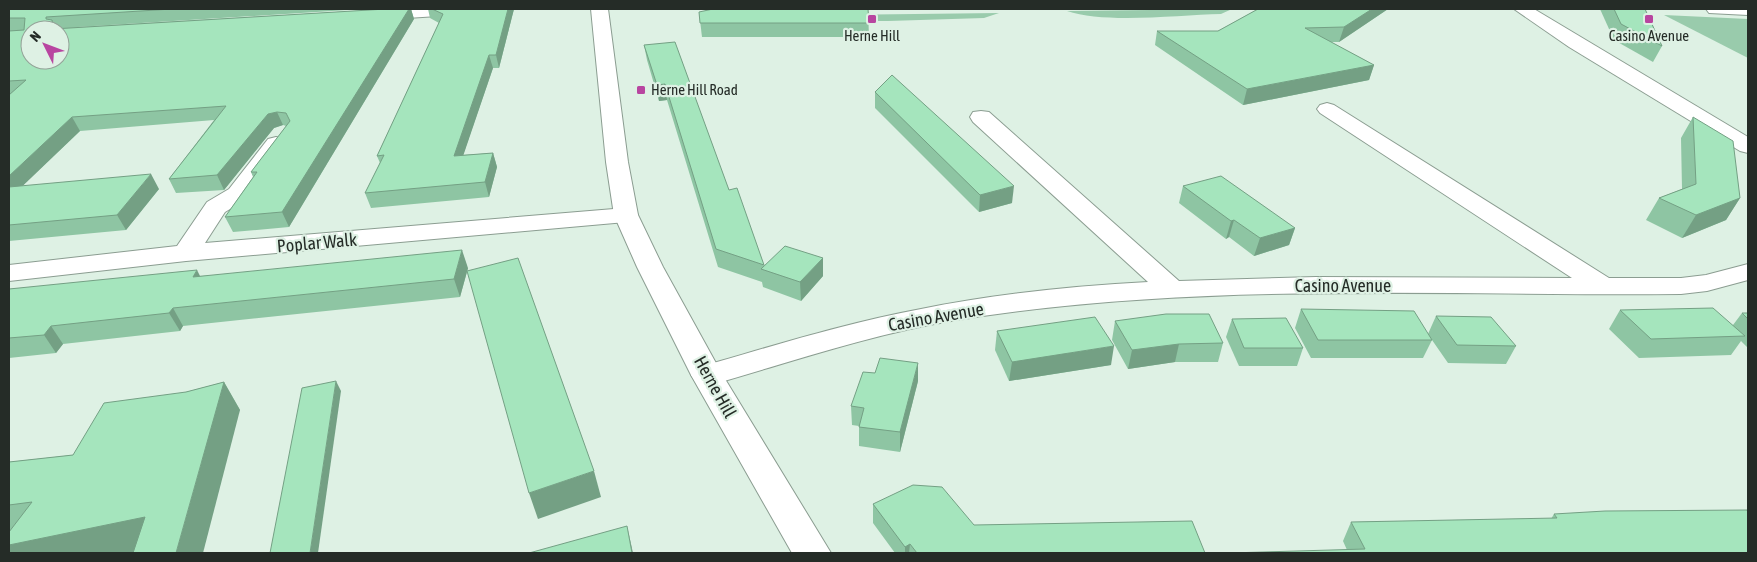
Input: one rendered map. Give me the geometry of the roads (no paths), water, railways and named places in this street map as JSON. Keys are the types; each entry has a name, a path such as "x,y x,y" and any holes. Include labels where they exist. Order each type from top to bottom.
{"street":[{"path":"356,16 469,9"},
{"name":"Herne Hill","path":"599,9 617,162 626,215 650,267 707,375 812,553"},
{"path":"1523,9 1748,146"},
{"path":"1715,9 1748,10"},
{"path":"1327,109 1604,287"},
{"path":"981,117 1171,289"},
{"path":"186,254 216,207 238,194 283,134"},
{"name":"Poplar Walk","path":"9,273 186,254 626,215"},
{"name":"Casino Avenue","path":"707,375 928,316 1060,298 1222,286 1604,287 1707,283 1748,272"}],"place":[{"name":"Herne Hill","path":"872,19"},
{"name":"Casino Avenue","path":"1649,19"},
{"name":"Herne Hill Road","path":"641,90"}]}
